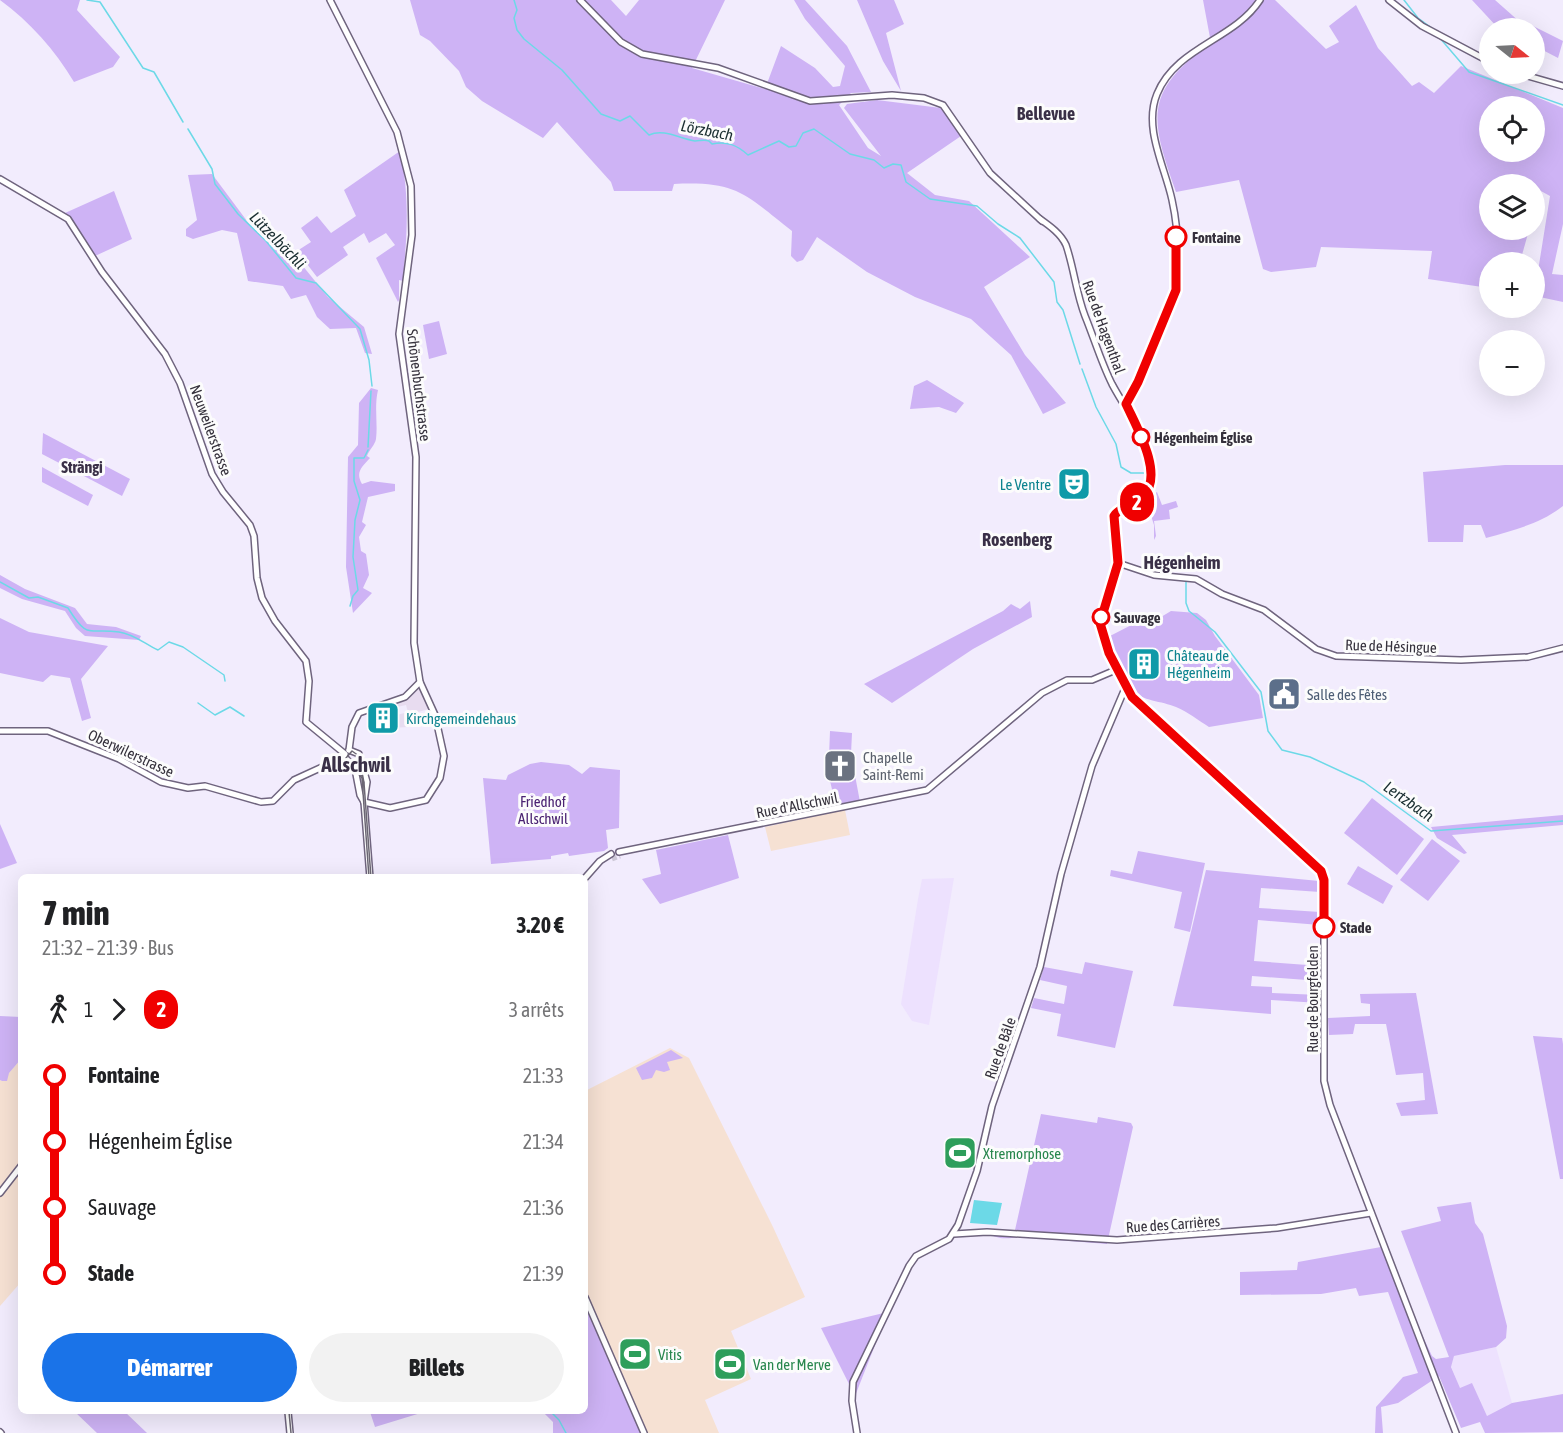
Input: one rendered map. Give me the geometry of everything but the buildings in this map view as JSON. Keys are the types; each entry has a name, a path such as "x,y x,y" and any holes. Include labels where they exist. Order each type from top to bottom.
{"street":[{"name":"Schönenbuchstrasse","path":"330,0 397,132 411,186 412,235 399,334 416,457 413,628 420,682 435,715 444,756 437,786 426,800 390,808 364,802"},
{"name":"Rue de Hagenthal","path":"580,0 621,42 642,54 718,68 810,101 829,102 892,95 924,98 940,103 990,173 1040,219 1067,253 1088,323 1112,382 1126,404 1145,447 1151,480 1144,496 1118,510 1114,516 1118,563"},
{"path":"1126,404 1138,382 1176,290 1176,230 1173,202 1153,127 1156,95 1167,77 1183,60 1244,18 1260,0"},
{"path":"1389,0 1417,23 1479,56"},
{"path":"1545,81 1563,86"},
{"name":"Neuweilerstrasse","path":"0,179 68,219 102,272 165,354 180,383 212,474 223,492 250,525 254,536 256,578 262,598 275,621 306,661 309,681 306,722 346,754"},
{"name":"Rue de Hésingue","path":"1118,563 1159,576 1196,579 1222,594 1264,610 1316,649 1336,656 1461,660 1528,657 1563,648"},
{"name":"Rue de Bourgfelden","path":"1118,563 1100,623 1106,645 1132,697 1321,871 1324,894 1324,1081 1330,1105 1456,1433"},
{"name":"Rue d'Allschwil","path":"621,853 927,790 1042,693 1067,680 1092,680 1118,669"},
{"path":"364,802 360,795 355,769 346,754 352,727 359,713 405,697 420,682"},
{"name":"Rue de Bâle","path":"954,1234 977,1171 992,1106 1040,967 1063,865 1092,766 1126,686"},
{"path":"1119,704 1132,697"},
{"name":"Oberwilerstrasse","path":"0,731 48,731 119,759 161,782 188,788 205,786 261,802 273,801 294,780 346,754"},
{"path":"346,754 357,752 363,763 368,787 364,802 370,874"},
{"path":"588,874 596,865 611,857"},
{"path":"0,1193 18,1170"},
{"name":"Rue des Carrières","path":"954,1234 975,1232 1117,1240 1277,1228 1371,1213"},
{"name":"Rue des Carrières","path":"958,1225 975,1232"},
{"path":"857,1433 852,1394 854,1384 913,1260 954,1234"},
{"path":"588,1304 644,1433"},
{"path":"288,1414 290,1433"}],"shaded area":[{"path":"418,684 432,708 408,715 408,727 391,728 389,717 408,712 406,705 388,709 386,704 395,701"},
{"path":"845,810 850,835 771,851 765,827"},
{"path":"954,878 929,1025 912,1021 901,1004 918,899 922,879"},
{"path":"670,1048 689,1058 805,1297 731,1331 751,1379 705,1400 719,1433 644,1433 588,1304 588,1089"},
{"path":"18,1062 18,1285 0,1306 0,1080 2,1081"},
{"path":"1496,1347 1512,1403 1487,1416 1472,1384 1460,1389 1451,1366 1454,1356"}],"green space":[{"path":"0,0 80,0 77,10 120,57 113,67 74,82 41,37"},
{"path":"410,0 611,0 626,16 639,0 725,0 692,68 765,89 781,46 815,68 833,87 840,86 845,66 805,19 794,0 805,0 847,46 871,92 851,93 839,105 868,148 881,156 844,108 847,104 877,100 941,108 961,136 907,173 935,195 969,201 1030,257 984,287 1025,355 1066,403 1043,414 1011,355 971,319 915,297 867,272 817,237 803,260 797,262 791,256 792,231 739,192 712,185 695,184 674,184 672,191 614,191 611,182 557,122 543,138 482,101 466,87 459,71 430,41 420,35"},
{"path":"857,0 894,0 904,24 886,33 901,91 883,61"},
{"path":"1203,0 1275,0 1326,49 1339,42 1329,26 1356,5 1378,48 1412,86 1419,82 1434,93 1461,66 1479,73 1479,84 1505,84 1534,96 1479,96 1479,162 1545,162 1545,101 1563,108 1563,224 1552,274 1563,275 1563,302 1545,298 1545,252 1541,252 1543,240 1545,240 1550,196 1545,193 1545,174 1479,174 1479,240 1526,240 1523,252 1479,252 1479,287 1428,279 1432,251 1321,247 1316,267 1271,272 1263,269 1239,180 1176,192 1161,144 1158,108 1163,92 1189,60 1211,43"},
{"path":"1472,0 1495,0 1515,18 1489,18"},
{"path":"1545,32 1563,41 1558,58 1545,51"},
{"path":"400,151 407,216 403,281 399,280 398,302 376,258 395,245 386,233 369,243 364,233 343,247 348,255 317,277 297,251 311,242 301,228 317,216 331,233 356,216 344,190"},
{"path":"212,174 250,225 293,265 302,265 328,297 364,327 372,354 365,353 356,328 330,329 317,317 306,295 291,299 283,286 248,281 237,233 222,230 193,239 186,236 186,229 197,220 188,175"},
{"path":"114,191 132,239 95,256 75,223 65,213"},
{"path":"439,321 447,354 429,359 423,325"},
{"path":"927,380 964,403 956,413 939,407 910,409 914,386"},
{"path":"371,388 378,390 376,439 367,456 370,458 360,470 359,476 362,484 371,481 395,484 395,491 368,497 362,522 366,525 359,537 361,551 366,554 369,575 363,588 372,593 353,613 346,567 348,457 358,445 359,403"},
{"path":"43,433 130,479 122,496 42,454"},
{"path":"1505,465 1563,465 1563,506 1536,522 1486,538 1481,525 1464,525 1463,542 1428,542 1423,472"},
{"path":"42,467 93,495 88,506 42,482"},
{"path":"1157,492 1162,505 1176,501 1178,507 1169,510 1170,519 1154,521 1156,536 1154,540 1154,525 1146,500"},
{"path":"0,575 25,589 75,608 87,624 116,627 141,636 139,640 85,636 76,628 65,611 22,599 0,588"},
{"path":"1030,601 1032,617 973,649 892,703 864,684 1003,611 1011,604 1020,609"},
{"path":"1171,611 1197,613 1206,620 1215,636 1259,695 1263,718 1209,727 1180,709 1141,696 1131,690 1108,637 1147,617 1161,617"},
{"path":"0,618 29,632 108,646 81,679 91,718 82,721 70,678 51,675 43,682 0,673"},
{"path":"830,731 852,733 851,754 860,802 836,806 825,760 829,757"},
{"name":"Friedhof Allschwil","path":"541,762 569,765 582,774 590,767 620,770 619,828 606,830 608,848 604,851 569,856 568,853 551,856 551,859 491,864 483,778 506,780 508,775 530,764"},
{"path":"1372,798 1424,839 1397,875 1344,833"},
{"path":"1563,815 1563,825 1452,835 1467,853 1464,854 1437,838 1431,827"},
{"path":"0,824 17,863 0,869"},
{"path":"728,835 739,878 660,904 642,879 661,874 656,850"},
{"path":"1432,839 1460,861 1428,901 1400,880"},
{"path":"1138,851 1205,863 1190,932 1174,928 1182,892 1110,876 1111,870 1132,874"},
{"path":"1358,866 1393,886 1383,904 1347,884"},
{"path":"1206,870 1319,881 1320,892 1261,888 1259,908 1320,912 1320,925 1258,920 1254,961 1321,966 1320,981 1252,976 1251,986 1272,987 1272,993 1320,995 1320,1003 1271,1000 1271,1014 1173,1006"},
{"path":"1085,962 1133,971 1115,1048 1057,1036 1061,1014 1031,1008 1034,998 1064,1004 1067,986 1040,980 1044,967 1082,974"},
{"path":"1416,993 1438,1114 1401,1116 1396,1103 1425,1100 1423,1073 1396,1075 1386,1024 1355,1024 1353,1034 1329,1035 1328,1018 1370,1016 1370,1004 1361,1003 1360,994"},
{"path":"0,1016 18,1017 18,1062 9,1073 7,1081 0,1080"},
{"path":"1533,1036 1562,1038 1563,1179 1560,1179"},
{"path":"671,1050 683,1058 667,1062 670,1070 664,1072 656,1070 652,1078 642,1080 636,1068"},
{"path":"1041,1114 1097,1123 1098,1117 1131,1123 1133,1127 1107,1244 1019,1237 1001,1238 992,1236 984,1230 1015,1230"},
{"path":"1471,1202 1475,1223 1483,1234 1507,1326 1506,1338 1496,1347 1454,1356 1451,1367 1460,1388 1472,1383 1487,1416 1512,1403 1563,1394 1563,1432 1485,1433 1480,1422 1461,1428 1439,1376 1398,1403 1381,1407 1383,1433 1375,1433 1376,1407 1403,1377 1418,1373 1388,1292 1359,1296 1356,1288 1321,1294 1240,1295 1240,1272 1297,1270 1298,1262 1381,1247 1432,1356 1436,1359 1449,1357 1401,1231 1441,1221 1437,1207"},
{"path":"588,1305 644,1433 553,1433 553,1422 545,1414 588,1414"},
{"path":"888,1312 855,1396 821,1328"},
{"path":"77,1414 127,1414 147,1433 97,1433"},
{"path":"371,1414 417,1414 375,1427"}],"water":[{"path":"974,1200 1002,1203 997,1225 970,1223"}],"waterway":[{"name":"Lützelbächli","path":"87,0 100,2 143,68 154,72 183,122"},
{"name":"Lörzbach","path":"514,0 517,10 514,18 517,30 524,39 562,70 601,114 620,121 630,116 649,135 666,133 695,141 707,140 712,144 727,144 736,146 748,155 779,141 789,147 796,146 803,133 814,129 850,154 874,160 884,168 893,164 901,165 906,182 930,199 977,206 998,224 1020,238 1054,282 1057,302 1063,310 1080,364"},
{"path":"1404,0 1418,18 1433,29"},
{"path":"1439,37 1469,72 1563,105"},
{"name":"Lützelbächli","path":"188,129 212,169 215,184 238,214 266,241 296,278 316,283 360,329 369,360 372,386"},
{"path":"1082,369 1096,407 1116,444 1121,467 1131,473 1147,473"},
{"name":"Lützelbächli","path":"368,447 371,391"},
{"name":"Lützelbächli","path":"350,606 358,590 353,557 355,520 360,500 354,481 354,458 364,458 368,450"},
{"name":"Lertzbach","path":"1186,581 1186,603 1189,611 1215,632 1261,692 1268,731 1282,750 1310,757 1364,782 1431,831 1563,821"},
{"path":"0,582 29,598 38,597 68,608 84,629 124,633 158,650 169,642 183,647 224,675 225,681"},
{"path":"198,703 215,715 230,707 244,716"},
{"path":"553,1414 566,1433"}],"tunnel":[{"path":"612,859 620,856"}],"tram line":[{"path":"369,874 362,778 346,758 352,751 359,756 364,783 371,874"},
{"path":"289,1414 291,1433"}],"bus line":[{"name":"2","path":"1176,237 1176,290 1138,382 1126,404 1145,447 1150,464 1151,480 1144,496 1136,503 1118,510 1114,516 1118,563 1102,613 1100,623 1103,637 1132,697 1321,871 1324,880 1324,927"}],"place":[{"name":"Fontaine","path":"1176,237"},
{"name":"Hégenheim Église","path":"1141,437"},
{"name":"Le Ventre","path":"1074,484"},
{"name":"Sauvage","path":"1101,617"},
{"name":"Château de Hégenheim","path":"1144,664"},
{"name":"Salle des Fêtes","path":"1284,694"},
{"name":"Kirchgemeindehaus","path":"383,718"},
{"name":"Chapelle Saint-Remi","path":"840,766"},
{"name":"Stade","path":"1324,927"},
{"name":"Xtremorphose","path":"960,1153"},
{"name":"Vitis","path":"635,1354"},
{"name":"Van der Merve","path":"730,1364"}],"district":[{"name":"Bellevue","path":"1046,113"},
{"name":"Strängi","path":"82,467"},
{"name":"Rosenberg","path":"1017,539"},
{"name":"Hégenheim","path":"1182,562"},
{"name":"Allschwil","path":"356,764"}]}
